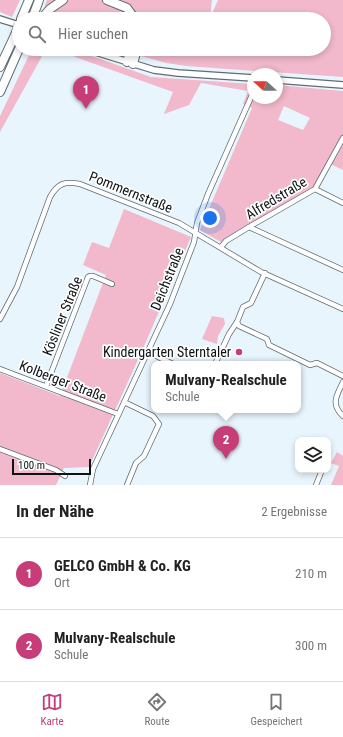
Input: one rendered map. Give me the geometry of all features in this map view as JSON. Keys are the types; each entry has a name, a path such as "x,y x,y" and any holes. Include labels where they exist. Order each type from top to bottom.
{"highway":[{"path":"24,12 29,0"},
{"path":"35,12 39,0"},
{"path":"47,12 64,0"},
{"path":"107,0 127,8 131,12"},
{"path":"118,0 132,8 135,12"},
{"path":"0,58 12,40"},
{"path":"0,67 12,41"},
{"path":"0,92 16,56"},
{"path":"6,78 14,71 21,56"},
{"path":"130,56 130,63"},
{"path":"130,63 134,56"}],"street":[{"path":"0,18 12,22"},
{"path":"108,56 154,70 247,78"},
{"path":"283,80 343,85"},
{"name":"Deichstraße","path":"90,485 93,469 173,297 194,242 197,223 210,187 248,104"},
{"name":"Alfredstraße","path":"221,247 226,241 316,189 343,138"},
{"name":"Pommernstraße","path":"0,319 17,287 50,197 58,186 64,183 80,184 179,223 265,273 343,310"},
{"path":"316,189 343,203"},
{"path":"250,227 343,270"},
{"path":"216,361 229,334 237,322 243,307 251,303 265,273"},
{"name":"Kösliner Straße","path":"46,386 88,277 93,276 112,284"},
{"path":"237,322 239,326 266,339 269,345 310,365 317,363 343,376"},
{"path":"148,352 168,361"},
{"name":"Kolberger Straße","path":"0,369 118,414"},
{"path":"343,382 335,399 335,406 338,412 343,416"},
{"path":"124,402 154,416 159,424 144,456 136,463 127,485"},
{"path":"0,449 56,470 65,476"},
{"path":"316,485 321,473"}],"shaded area":[{"path":"0,0 20,0 14,12 12,12 12,17 0,12"},
{"path":"47,0 212,0 211,12 43,12"},
{"path":"218,0 343,0 343,77 283,73 283,68 247,68 247,70 166,63 166,56 331,56 331,12 213,12"},
{"path":"29,56 42,56 0,132 0,116"},
{"path":"73,56 92,56 151,77 247,84 247,91 201,83 189,105 164,114 173,92"},
{"path":"141,56 166,56 166,63"},
{"path":"283,86 343,91 343,170 328,163 315,186 221,242 200,230 252,108 243,104 247,94 247,104 283,104","holes":["284,106 310,118 303,130 278,120"]},
{"path":"124,209 191,237 142,351 89,467 64,468 56,485 0,485 0,373 60,396 106,275 83,265 92,242 109,248"},
{"path":"212,316 224,318 225,324 218,336 217,344 202,339"},
{"path":"337,452 343,456 343,485 331,485 339,466 331,463"}],"place":[{"name":"GELCO GmbH & Co. KG","path":"86,109"},
{"name":"Kindergarten Sterntaler","path":"239,352"},
{"name":"Mulvany-Realschule","path":"226,459"}]}
